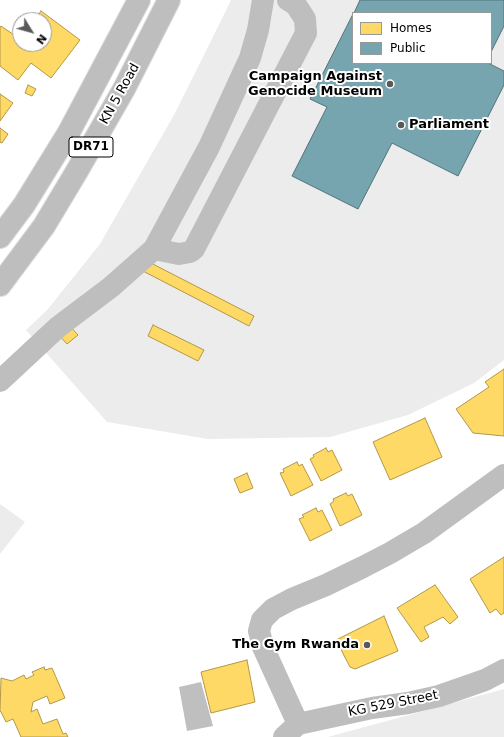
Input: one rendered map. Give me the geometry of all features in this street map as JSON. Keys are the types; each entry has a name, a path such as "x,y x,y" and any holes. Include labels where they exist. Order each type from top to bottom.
{"main road":[{"name":"KN 5 Road","path":"0,237 24,205 69,132 139,0"},
{"name":"KN 5 Road","path":"0,285 44,226 77,172 124,89 169,0"},
{"path":"0,381 58,327 111,287 154,249 209,148 250,58 258,30 263,0"},
{"path":"154,249 179,254 190,252 194,249 306,33 305,19 296,5 288,0"},
{"path":"291,730 259,632 262,620 273,609 363,567 424,533 499,479"},
{"name":"KG 529 Street","path":"291,730 364,710 440,696 485,680 504,670"}],"shaded area":[{"path":"231,0 504,0 504,360 474,383 408,415 330,437 208,439 107,422 26,330 48,309 100,244 174,115"},
{"path":"0,504 25,522 0,554"},
{"path":"201,682 213,726 187,731 179,687"},
{"path":"504,689 504,737 328,737"}],"building: Homes":[{"path":"52,19 80,40 51,78 31,63 18,80 0,66 1,26 12,34 12,52 52,52"},
{"path":"28,85 36,89 32,96 25,93"},
{"path":"0,94 13,103 0,121"},
{"path":"0,128 8,134 2,143 0,142"},
{"path":"145,260 254,316 249,326 141,270"},
{"path":"68,324 78,335 67,344 57,333"},
{"path":"153,325 204,350 198,361 148,336"},
{"path":"504,369 504,436 473,433 456,409 489,387 485,382"},
{"path":"425,418 442,457 390,480 373,442"},
{"path":"326,448 328,452 332,450 342,470 321,481 310,459 314,457 313,455"},
{"path":"297,462 299,466 302,464 313,485 291,496 280,473 284,472 283,469"},
{"path":"247,473 253,488 240,493 234,479"},
{"path":"346,493 348,496 352,494 362,515 340,526 330,504 334,501 333,499"},
{"path":"316,508 318,512 322,510 332,530 310,541 299,519 304,517 302,515"},
{"path":"504,557 504,613 501,615 496,609 490,613 470,579"},
{"path":"435,585 458,617 450,624 443,617 424,627 429,637 421,642 397,608"},
{"name":"The Gym Rwanda","path":"384,616 398,651 355,669 350,667 336,640"},
{"path":"247,660 255,702 211,713 201,672"},
{"path":"44,667 45,670 52,668 65,698 50,704 47,696 33,702 31,712 37,709 43,724 57,719 63,734 66,733 68,737 21,737 13,719 6,722 0,711 1,678 12,681 24,675 26,679 34,675 32,672"}],"building: Public":[{"path":"360,0 504,0 504,26 492,50 492,12 354,12"},
{"name":"Parliament","path":"352,16 352,64 490,64 504,71 504,85 458,176 392,143 358,209 292,176 327,107 310,99"}],"place":[{"name":"Campaign Against Genocide Museum","path":"390,84"},
{"name":"Parliament","path":"401,125"},
{"name":"The Gym Rwanda","path":"367,645"}]}
